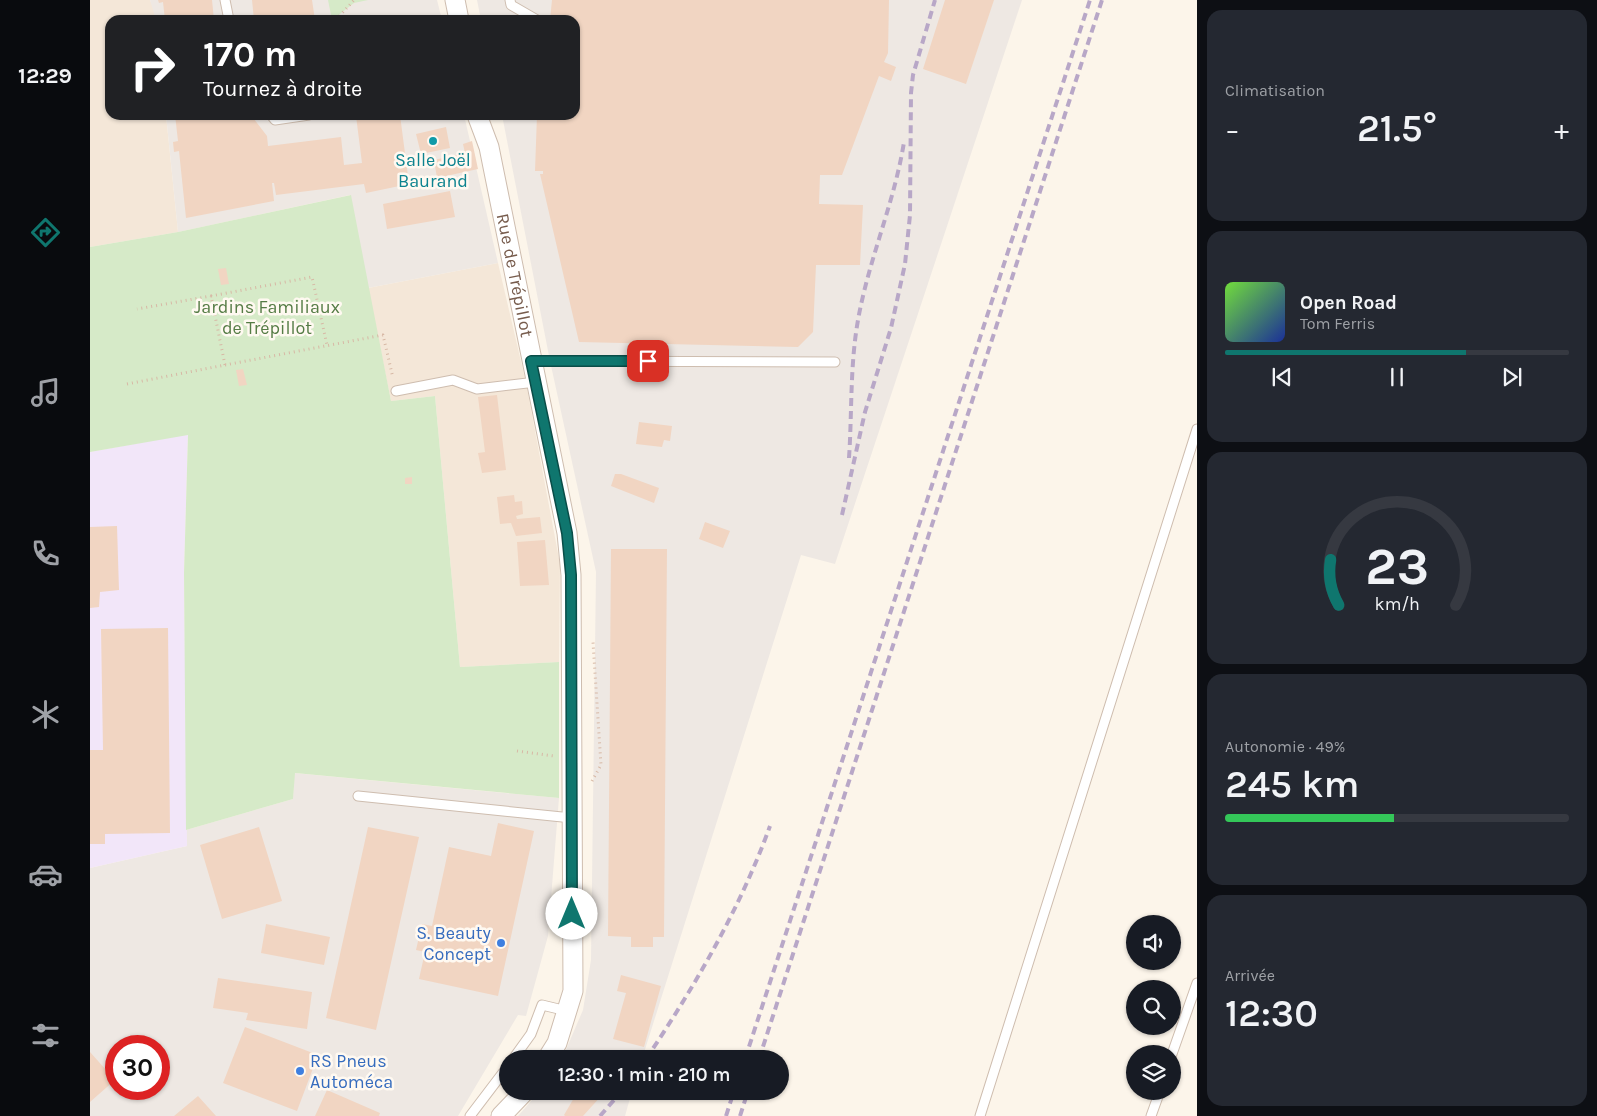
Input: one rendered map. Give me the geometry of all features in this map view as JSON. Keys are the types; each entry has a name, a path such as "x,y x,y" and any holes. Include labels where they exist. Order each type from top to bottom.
{"street":[{"path":"455,0 459,15"},
{"name":"Rue de Trépillot","path":"479,120 489,147 567,533 571,575 573,990 557,1043 553,1050"},
{"path":"501,1116 517,1100"}],"lane":[{"path":"225,0 228,15"},
{"path":"510,0 511,5 528,15"},
{"path":"531,361 835,362"},
{"path":"396,391 453,380 477,389 536,382"},
{"path":"980,1116 1197,429"},
{"path":"358,796 572,818"},
{"path":"1175,1045 1197,983"},
{"path":"519,1050 531,1034 542,1005 567,1011"},
{"path":"470,1116 499,1078"},
{"path":"1151,1116 1157,1100"}],"path":[{"path":"340,15 354,0"},
{"path":"137,309 312,277 327,345"},
{"path":"211,296 225,365"},
{"path":"127,384 383,335 396,391"},
{"path":"517,752 572,759"}],"shaded area":[{"path":"90,0 150,0 155,15 105,15 105,120 167,120 178,232 90,247"},
{"path":"150,0 437,0 441,15 154,15"},
{"path":"477,0 1022,0 835,564 801,555 645,1050 566,1050 583,1010 591,960 596,572 550,361 503,120 580,120 580,15 480,15"},
{"path":"167,120 465,120 498,263 368,288 350,195 178,232"},
{"path":"498,263 526,383 560,564 559,662 460,667 435,396 391,401 368,288"},
{"path":"188,434 184,573 187,846 90,868 90,452"},
{"path":"294,773 559,798 548,936 526,1016 518,1015 458,1116 90,1116 90,868 187,846 186,830 293,799"},
{"path":"532,1100 629,1100 625,1116 518,1116"}],"green space":[{"path":"328,0 368,0 354,3 338,15 331,15"},
{"name":"Jardins Familiaux de Trépillot","path":"351,195 391,401 435,396 460,667 559,662 559,798 295,773 293,799 186,830 184,573 188,435 90,452 90,247 178,232"}],"building":[{"path":"158,0 212,0 214,15 164,15 163,2 159,3"},
{"path":"252,0 312,0 314,15 254,15"},
{"path":"552,0 889,0 888,53 884,62 896,67 891,81 879,76 842,175 820,175 819,204 863,205 860,265 816,265 813,332 798,347 579,342 540,174 543,174 543,171 535,171 537,120 580,120 580,15 550,15"},
{"path":"945,0 994,0 966,84 923,69"},
{"path":"176,120 255,120 267,136 268,146 341,137 344,165 362,163 357,120 401,120 409,184 366,193 364,184 276,195 274,183 272,183 274,201 186,218 179,151 174,152 173,142 178,141"},
{"name":"Salle Joël Baurand","path":"446,127 450,148 421,154 416,134"},
{"path":"472,141 478,169 437,178 434,160 465,153 463,144"},
{"path":"450,191 455,217 387,229 383,204"},
{"path":"226,268 229,284 221,285 218,269"},
{"path":"243,369 247,385 239,386 236,370"},
{"path":"497,395 506,470 482,473 478,453 485,452 478,397"},
{"path":"639,422 672,426 670,441 664,440 662,447 636,444"},
{"path":"615,474 621,474 659,488 654,503 611,486"},
{"path":"412,477 412,484 405,484 405,478"},
{"path":"514,495 515,502 522,501 523,514 516,516 517,519 540,517 542,533 516,536 511,523 500,524 497,497"},
{"path":"705,522 730,531 723,548 699,539"},
{"path":"117,526 119,590 100,592 99,607 90,608 90,527"},
{"path":"545,540 549,585 520,586 517,542"},
{"path":"611,549 667,549 664,937 653,937 653,947 631,947 631,937 608,936"},
{"path":"168,628 170,833 105,834 105,844 90,844 90,750 103,750 101,629"},
{"path":"498,823 534,831 498,996 419,979 425,952 416,950 422,924 432,926 449,847 491,856"},
{"path":"259,827 282,901 222,919 200,845"},
{"path":"368,827 419,837 376,1030 326,1018"},
{"path":"266,924 330,937 324,965 261,953"},
{"path":"621,975 661,986 644,1047 613,1039 626,993 617,991"},
{"path":"218,978 312,992 307,1029 246,1020 248,1013 213,1008"},
{"path":"245,1027 318,1055 297,1111 223,1083"},
{"path":"90,1052 105,1069 105,1089 90,1102"},
{"path":"327,1090 380,1113 379,1116 315,1116"},
{"path":"198,1096 216,1116 174,1116"},
{"path":"573,1100 598,1100 583,1116 564,1115"}],"railway":[{"path":"842,515 865,412 891,328 905,264 910,215 911,93 913,75 935,0"},
{"path":"748,1050 1090,0"},
{"path":"762,1050 1102,0"},
{"path":"849,458 852,376 861,303 894,188 904,142"},
{"path":"652,1050 699,975 731,917 770,826"},
{"path":"600,1116 614,1100"},
{"path":"726,1116 731,1100"},
{"path":"740,1116 745,1100"}],"place":[{"name":"Salle Joël Baurand","path":"433,141"},
{"name":"S. Beauty Concept","path":"501,943"},
{"name":"RS Pneus Automéca","path":"300,1071"}],"route":[{"path":"572,914 571,575 567,533 531,361 648,361"}]}
